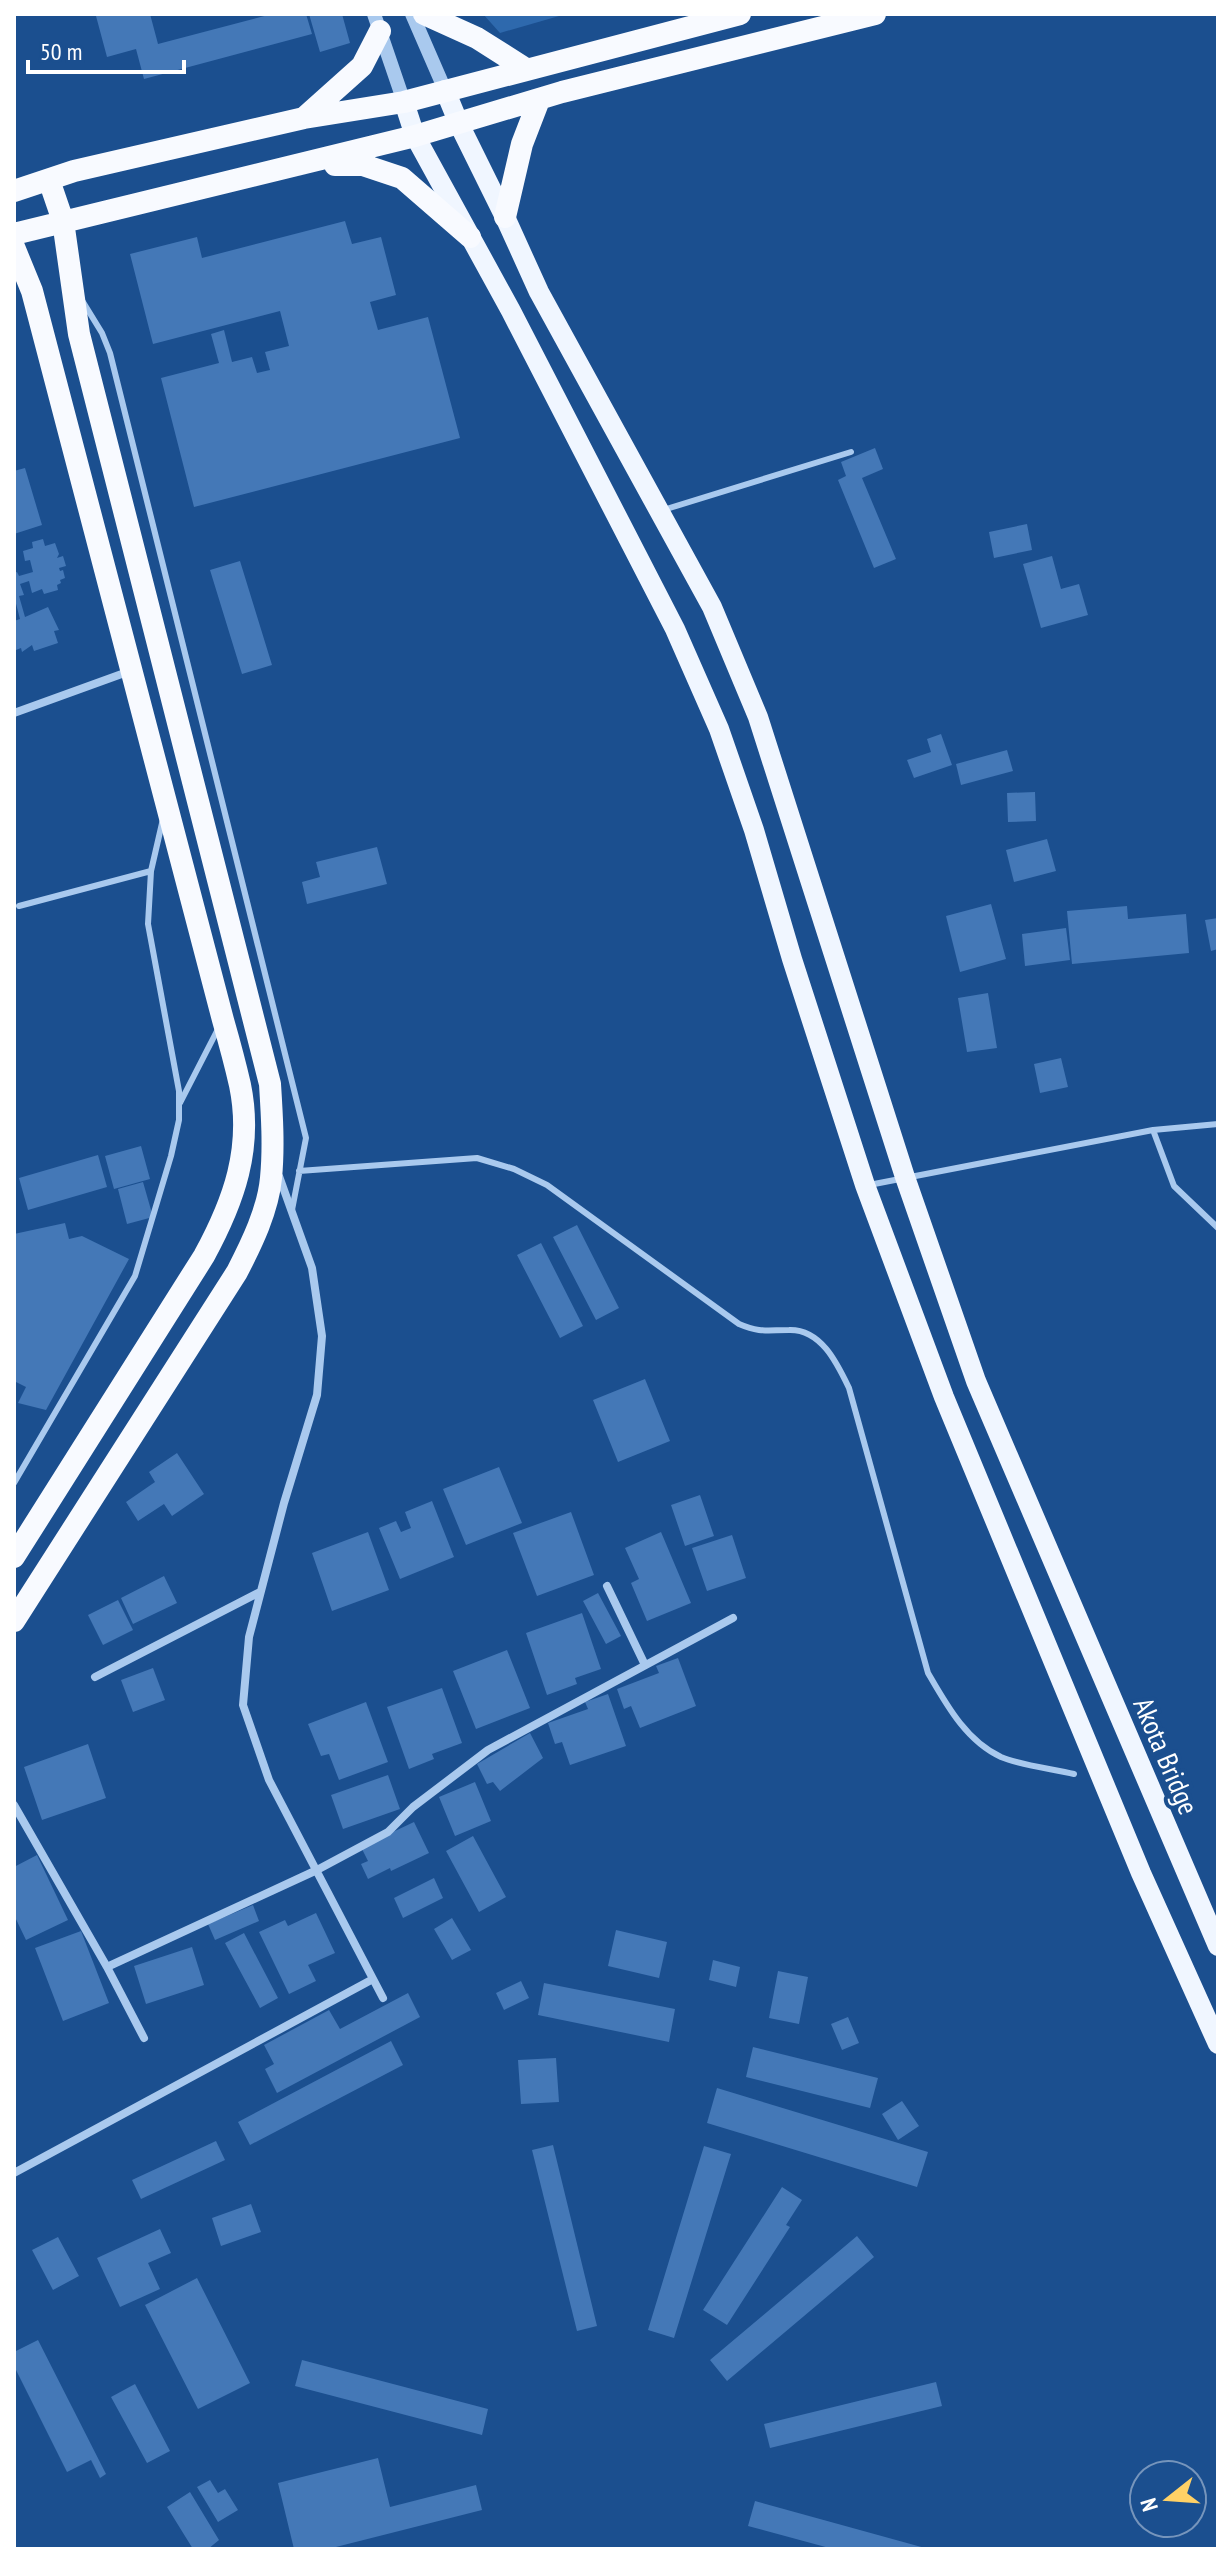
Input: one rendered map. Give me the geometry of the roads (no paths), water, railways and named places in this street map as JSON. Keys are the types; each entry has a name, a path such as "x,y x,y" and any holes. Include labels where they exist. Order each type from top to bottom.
{"highway":[{"path":"424,14 477,38 526,69"},
{"path":"14,191 74,171 304,118 404,102 740,14"},
{"path":"14,234 415,136 539,100 875,14"},
{"path":"304,118 362,66 377,22"},
{"path":"505,217 522,144 539,100"},
{"path":"301,165 363,165 402,178 470,237"},
{"path":"14,1621 237,1272 256,1234 271,1181 267,1152 273,1123 270,1084 79,334 63,221 49,180"},
{"path":"14,247 32,291 241,1088 248,1135 239,1178 226,1217 14,1557"},
{"path":"14,286 29,305 43,334"}],"main road":[{"name":"Akota Bridge","path":"445,90 539,292 712,607 758,717 905,1177 976,1381 1218,1946"},
{"path":"404,102 415,136 669,616 719,729 754,830 865,1185 944,1397 1141,1873 1218,2044"}],"street":[{"path":"412,14 445,90"},
{"path":"377,22 404,102"},
{"path":"14,713 132,671"},
{"path":"267,1152 312,1268 322,1336 317,1395 249,1637 243,1705 269,1780 383,1998"},
{"path":"607,1586 645,1665"},
{"path":"95,1677 260,1592"},
{"path":"107,1967 317,1870 388,1832 413,1807 488,1750 733,1618"},
{"path":"14,1805 144,2038"},
{"path":"14,2173 373,1979"}],"lane":[{"path":"73,285 102,333 110,353 306,1138 292,1211"},
{"path":"661,510 851,452"},
{"path":"14,1483 135,1276 171,1156 179,1120 179,1091 148,924 151,871 167,804"},
{"path":"19,906 151,871"},
{"path":"179,1106 223,1020"},
{"path":"865,1185 1153,1130 1218,1124"},
{"path":"1153,1130 1174,1186 1218,1228"},
{"path":"299,1171 477,1158 514,1169 547,1185 739,1324 756,1332 793,1329 823,1344 849,1388 928,1673 952,1714 981,1745 1003,1758 1074,1774"}]}
